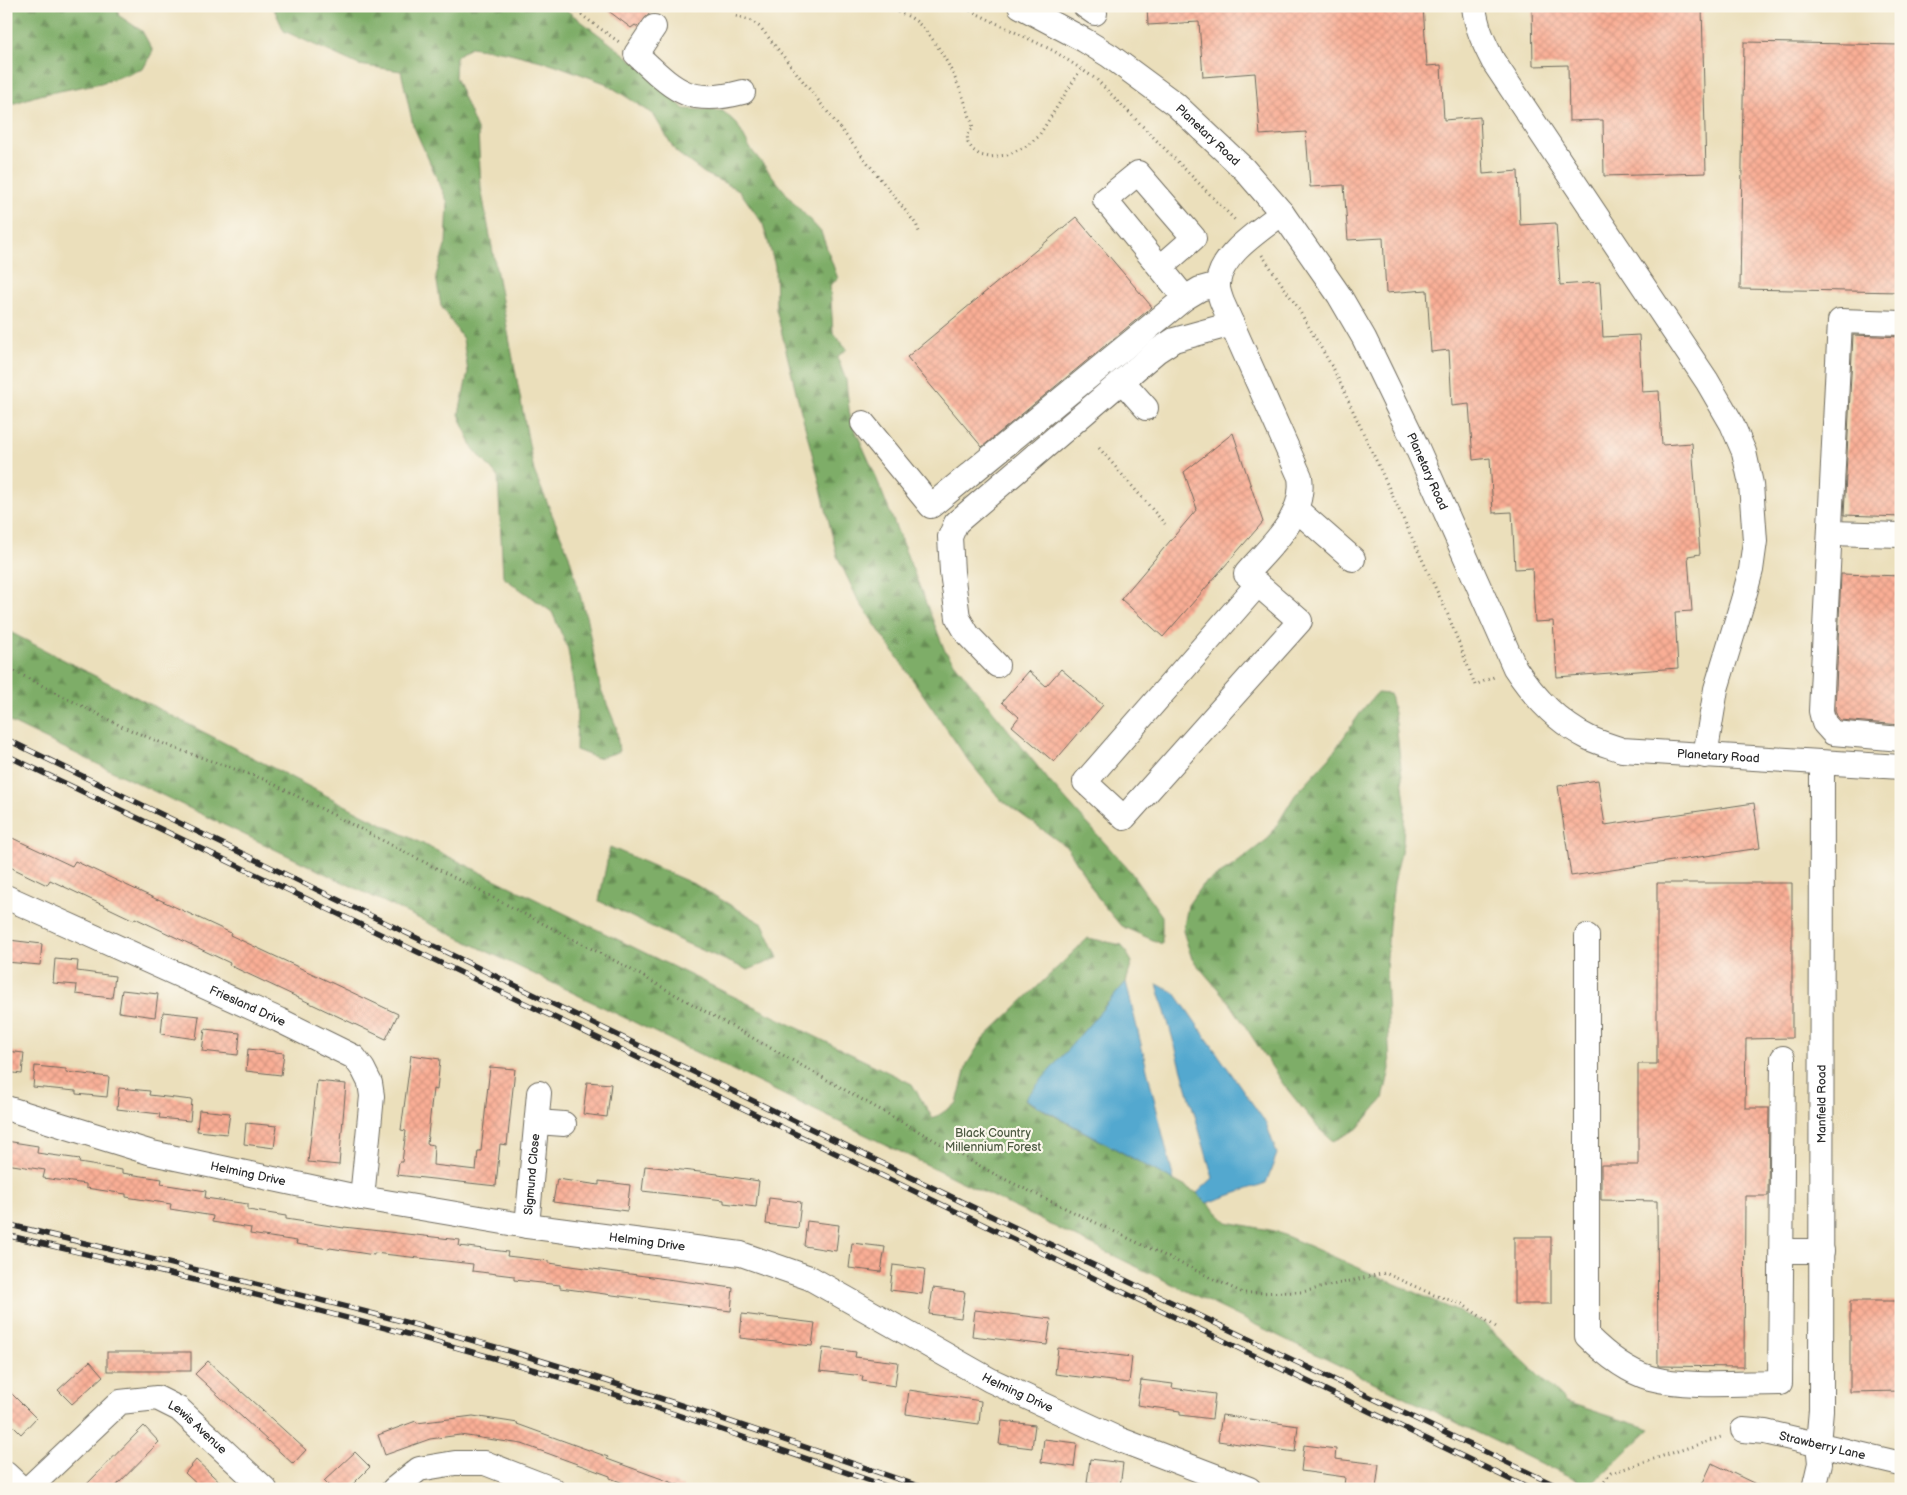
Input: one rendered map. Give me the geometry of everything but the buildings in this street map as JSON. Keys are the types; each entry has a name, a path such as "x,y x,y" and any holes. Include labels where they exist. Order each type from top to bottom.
{"street":[{"name":"Planetary Road","path":"1020,6 1110,56 1175,104 1244,169 1282,213 1339,295 1364,338 1414,441 1515,668 1527,687 1544,706 1565,724 1589,738 1622,750 1901,767"},
{"path":"1474,6 1476,23 1493,61 1707,381 1732,424 1744,452 1751,484 1755,541 1751,570 1716,688 1705,756"},
{"path":"654,27 636,54 668,84 680,92 691,96 715,98 743,92"},
{"path":"1258,584 1085,782 1124,818 1300,621 1258,584 1246,574 1289,524 1297,510 1301,488 1300,477 1222,302 1218,284 1224,264 1234,252 1282,213"},
{"path":"1161,267 1185,298"},
{"path":"863,423 931,506 1185,298 1200,289 1218,284"},
{"path":"1901,323 1840,321 1821,711 1824,724 1833,733 1901,739"},
{"path":"997,665 968,635 958,618 950,537 956,523 1157,351 1174,340 1232,324"},
{"path":"1122,382 1146,408"},
{"path":"1297,510 1353,560"},
{"path":"1830,533 1901,536"},
{"name":"Manfield Road","path":"1814,1489 1820,1463 1818,1444 1821,1410 1822,763"},
{"name":"Friesland Drive","path":"6,897 279,1020 354,1057 363,1069 370,1084 372,1096 362,1198"},
{"path":"1587,936 1586,1336 1623,1365 1649,1377 1675,1383 1780,1383 1783,1058"},
{"name":"Sigmund Close","path":"528,1226 540,1093"},
{"name":"Helming Drive","path":"6,1108 152,1153 362,1198 528,1226 741,1254 810,1278 990,1380 1118,1439 1249,1489"},
{"name":"Sigmund Close","path":"537,1122 564,1124"},
{"path":"1782,1250 1822,1251"},
{"name":"Lewis Avenue","path":"28,1489 120,1402 157,1398 179,1409 265,1489"},
{"name":"Strawberry Lane","path":"1743,1430 1765,1432 1901,1464"},
{"path":"394,1489 419,1469 455,1462 485,1462 552,1489"},
{"path":"6,1474 22,1489"}],"path":[{"path":"569,6 636,54"},
{"path":"884,6 916,22 935,44 956,80 967,106 973,128 967,134 968,143 980,155 989,157 1007,155 1032,142 1044,128 1081,68"},
{"path":"962,6 1028,37 1096,78 1236,221 1250,239 1296,305 1334,370 1448,615 1475,685"},
{"path":"736,16 752,21 761,28 916,224 920,234"},
{"path":"1098,448 1164,524"},
{"path":"6,667 123,726 174,748 266,780 620,964 998,1176 1243,1293 1302,1292 1385,1273 1434,1295 1462,1304 1499,1329"},
{"path":"1598,1489 1611,1473 1743,1430"}],"green space":[{"path":"6,6 119,6 118,15 142,31 153,51 143,69 101,83 39,95 6,106"},
{"path":"275,6 561,6 648,72 684,109 723,111 737,124 750,148 794,203 821,232 838,279 830,285 833,332 847,349 837,357 846,380 850,418 874,472 945,651 1050,782 1130,871 1162,916 1162,944 1121,926 1100,901 1068,848 1000,799 968,760 858,600 837,556 776,309 775,266 763,224 739,190 704,173 676,152 653,114 605,83 553,64 506,52 470,47 456,57 455,77 478,132 481,188 534,471 569,555 587,620 600,687 616,726 619,752 597,758 576,750 577,710 568,649 552,612 503,577 498,477 472,447 459,414 468,372 463,339 441,306 436,276 446,243 448,203 413,125 401,71 359,65 284,31 274,9"},
{"name":"Black Country Millennium Forest","path":"6,630 366,816 912,1084 933,1119 957,1103 967,1064 983,1039 1088,938 1122,945 1132,962 1126,982 1025,1100 1197,1193 1227,1222 1275,1231 1484,1323 1566,1402 1650,1429 1589,1487 644,1027 6,720"},
{"path":"1377,693 1390,694 1396,723 1405,803 1403,843 1394,883 1389,925 1386,974 1390,1069 1383,1099 1357,1129 1333,1141 1320,1130 1283,1084 1230,1003 1192,959 1183,931 1188,905 1202,885 1234,865 1269,838 1295,795 1330,757 1363,709"},
{"path":"610,847 696,885 763,924 778,958 748,970 681,941 599,901"}],"water":[{"path":"1126,982 1174,1181 1025,1099"},
{"path":"1157,984 1175,993 1266,1123 1277,1154 1266,1183 1207,1203 1197,1193 1213,1178"}],"railway":[{"path":"6,739 1020,1230 1563,1489"},
{"path":"6,755 587,1033 1530,1489"},
{"path":"6,1224 444,1332 665,1400 927,1489"},
{"path":"6,1235 314,1309 497,1359 647,1405 894,1489"}]}
